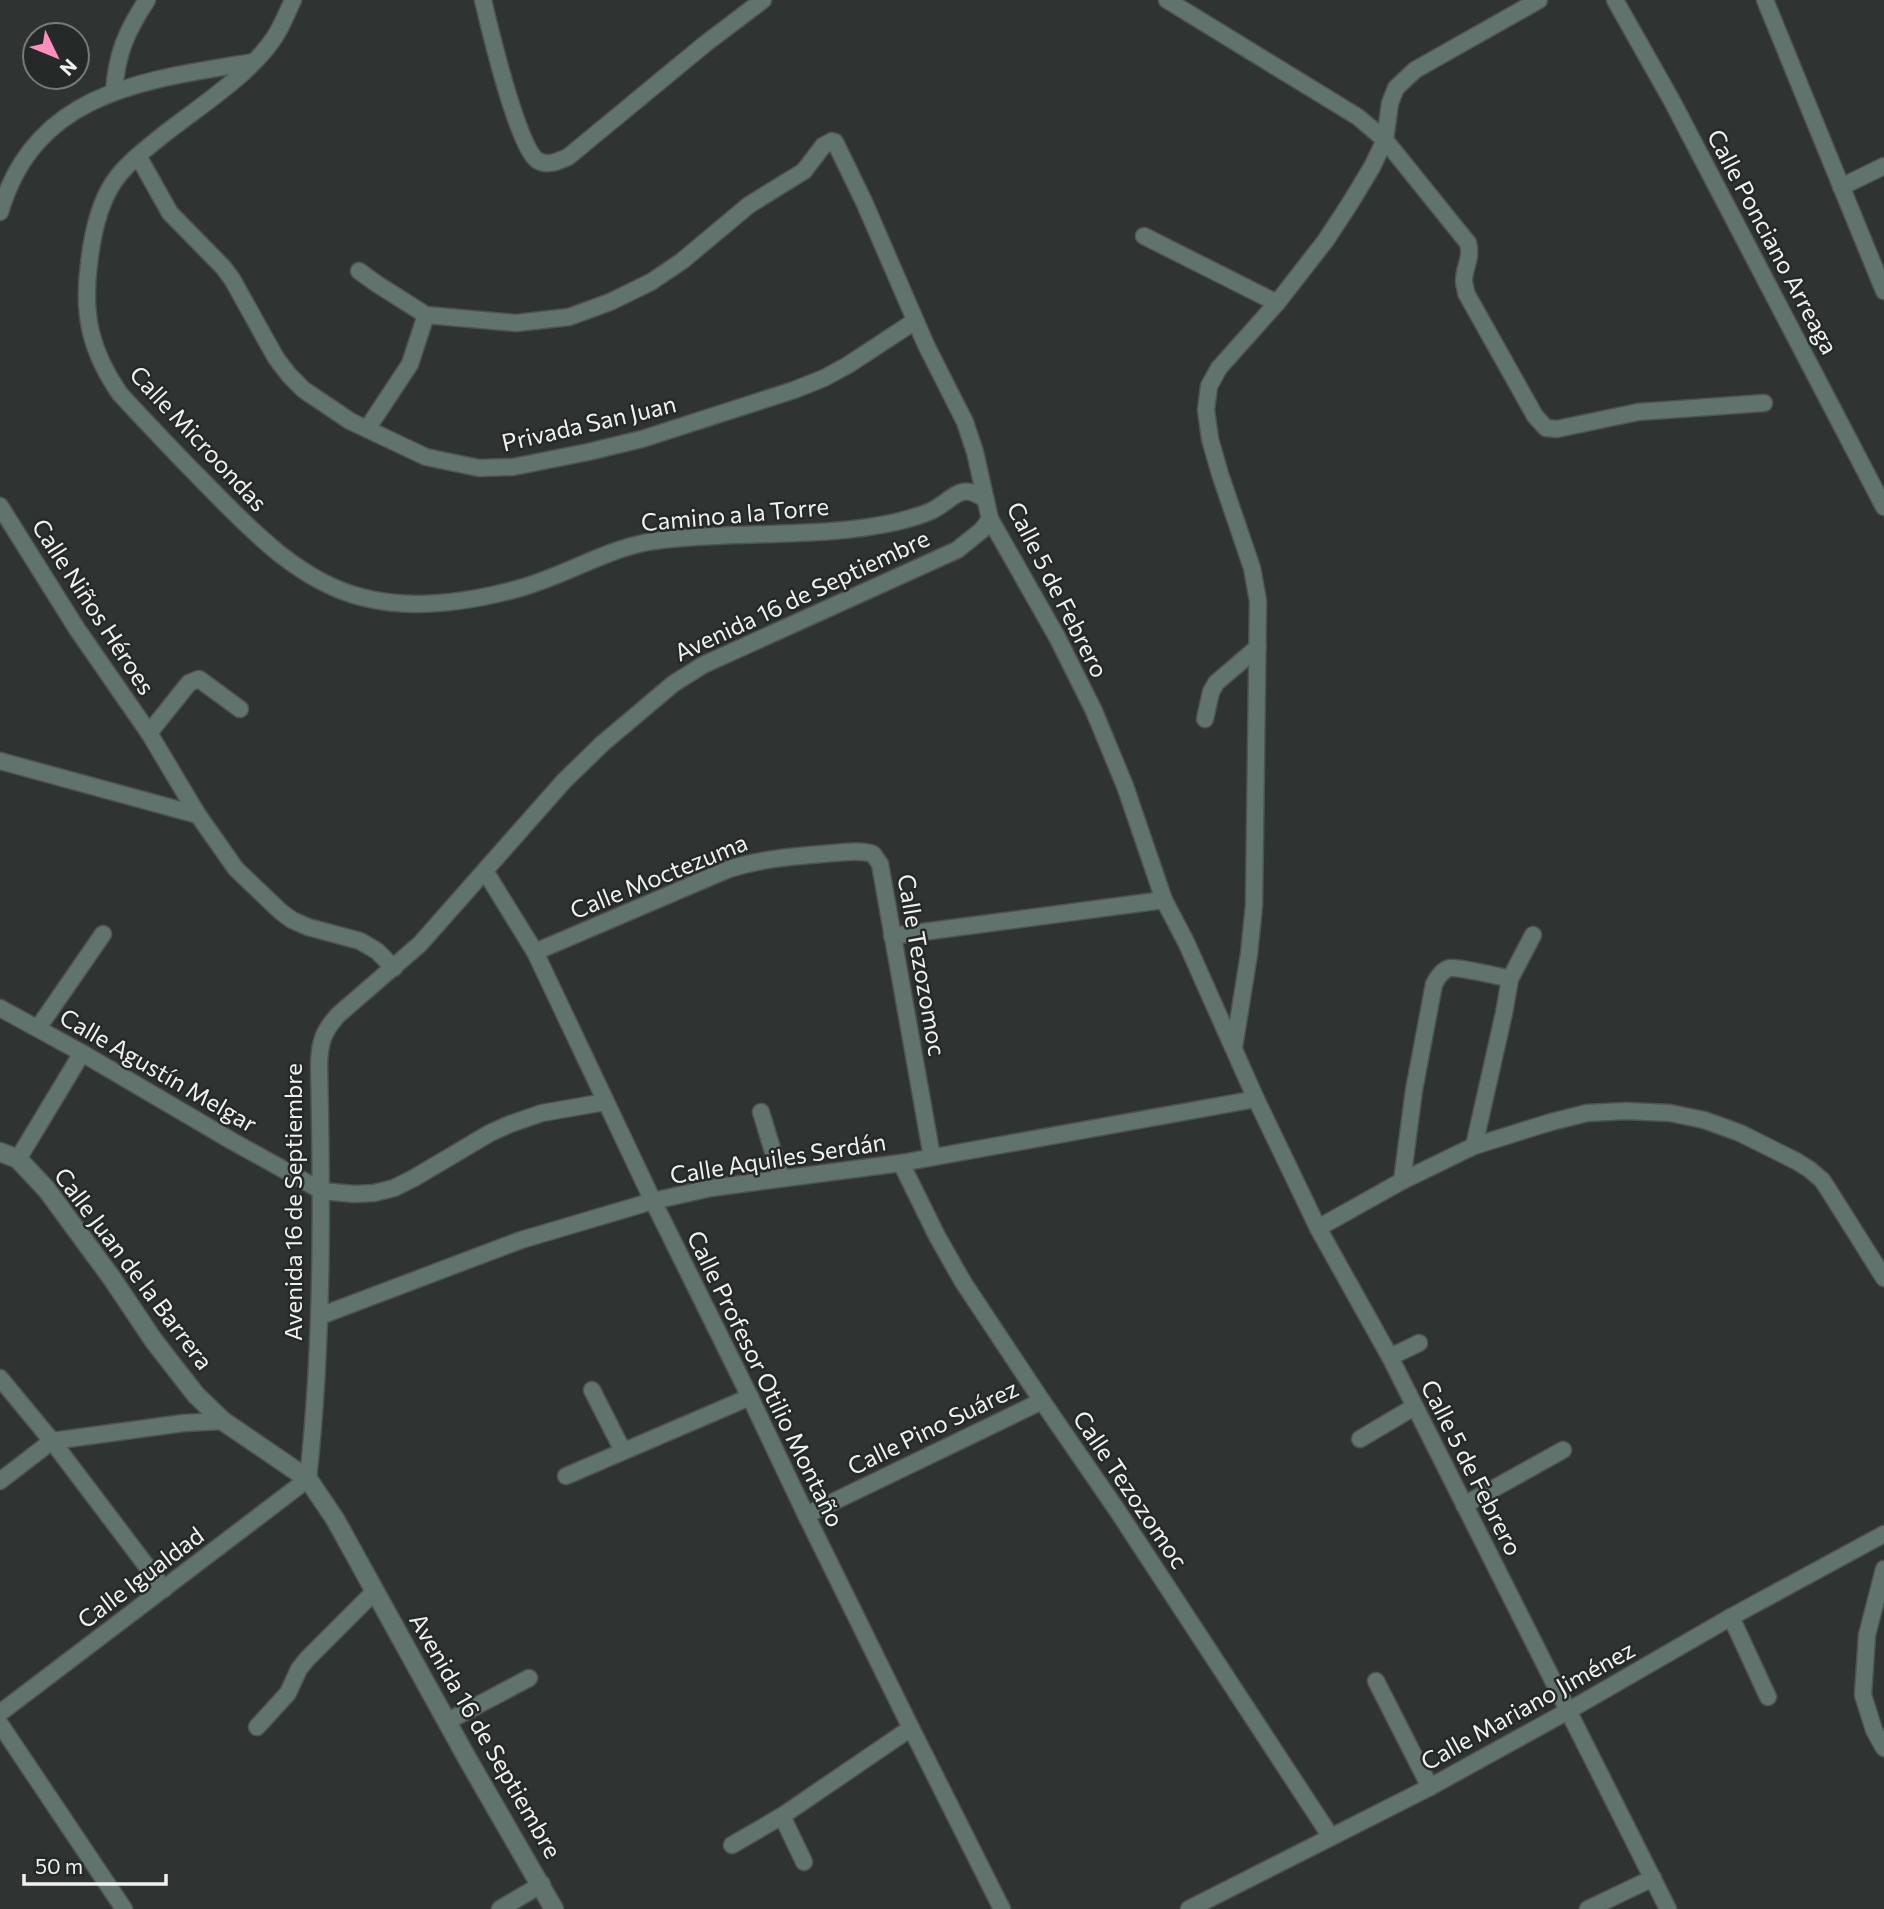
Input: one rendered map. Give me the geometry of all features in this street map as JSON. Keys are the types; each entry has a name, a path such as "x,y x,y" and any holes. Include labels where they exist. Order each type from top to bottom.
{"street":[{"path":"114,91 116,65 126,34 147,0"},
{"name":"Calle Microondas","path":"293,0 273,40 255,62 138,156 114,181 99,215 91,245 86,282 88,320 105,373 120,394 235,514 303,570 335,588 361,597"},
{"path":"483,0 518,129 530,153 546,164 568,157 705,44 763,0"},
{"path":"1167,0 1358,117 1385,140 1468,243 1469,263 1464,280 1466,293 1535,416 1546,428 1558,429 1638,412 1764,403"},
{"path":"1234,1047 1254,905 1258,601 1252,568 1209,439 1206,410 1209,386 1219,368 1277,303 1334,228 1372,167 1385,140 1390,103 1403,79 1539,0"},
{"name":"Calle Ponciano Arreaga","path":"1615,0 1672,101 1884,507"},
{"path":"1765,0 1884,291"},
{"path":"0,212 16,171 28,152 41,136 83,106 114,91 146,81 255,62"},
{"name":"Calle 5 de Febrero","path":"426,315 516,323 569,317 610,302 651,282 682,261 749,205 804,171 828,142 832,141 838,145 915,321 965,422 975,452 990,519 1057,637 1094,711 1125,786 1164,900 1256,1099 1318,1228 1390,1357 1668,1909"},
{"name":"Privada San Juan","path":"138,156 170,213 223,267 276,358 304,390 350,421 426,457 451,463 479,468 513,467 642,439 824,378 915,321"},
{"path":"1841,187 1884,166"},
{"path":"1144,236 1277,303"},
{"path":"359,271 426,315 410,364 368,429"},
{"name":"Camino a la Torre","path":"361,597 397,604 470,599 531,585 646,542 858,528 922,515 964,492 972,491 986,500"},
{"name":"Calle Niños Héroes","path":"0,506 77,629 149,733 198,815 236,869 292,920 360,941 377,951 394,968"},
{"name":"Avenida 16 de Septiembre","path":"554,1909 335,1519 308,1479 320,1316 322,1191 319,1049 323,1035 338,1015 420,944 564,781 602,744 673,684 703,664 957,550 982,530 990,519"},
{"path":"1205,719 1210,692 1216,683 1258,647"},
{"name":"Calle Niños Héroes","path":"149,733 190,683 199,679 240,709"},
{"path":"0,761 198,815"},
{"name":"Calle Moctezuma","path":"535,952 729,869 753,862 777,857 858,852 873,854 880,864"},
{"name":"Calle Tezozomoc","path":"880,864 932,1157"},
{"name":"Calle Profesor Otilio Montaño","path":"485,871 535,952 806,1515 1002,1909"},
{"path":"892,936 1164,900"},
{"path":"38,1028 103,934"},
{"path":"1474,1146 1510,978 1533,935"},
{"path":"1402,1181 1413,1090 1434,984 1441,973 1451,968 1510,978"},
{"name":"Calle Agustín Melgar","path":"0,1008 322,1191 364,1193 394,1188 510,1124 542,1113 605,1102"},
{"path":"18,1159 82,1053"},
{"name":"Calle Aquiles Serdán","path":"320,1316 521,1240 653,1201 710,1188 901,1163 1256,1099"},
{"path":"761,1112 781,1178"},
{"path":"1318,1228 1402,1181 1474,1146 1587,1113 1670,1113 1704,1120 1740,1133 1809,1169 1822,1180 1884,1279"},
{"name":"Calle Juan de la Barrera","path":"0,1152 18,1159 47,1190 196,1395 223,1421 308,1479"},
{"name":"Calle Tezozomoc","path":"901,1163 963,1282 1117,1510 1331,1837"},
{"path":"1390,1357 1419,1343"},
{"path":"0,1378 52,1441 164,1589"},
{"path":"592,1390 623,1451"},
{"path":"566,1476 750,1397"},
{"name":"Calle Pino Suárez","path":"806,1515 1042,1401"},
{"path":"1360,1439 1414,1407"},
{"path":"0,1481 52,1441 184,1423 223,1421"},
{"path":"1464,1505 1563,1450"},
{"name":"Calle Igualdad","path":"0,1713 308,1479"},
{"name":"Calle Mariano Jiménez","path":"1189,1909 1430,1787 1884,1534"},
{"path":"1884,1569 1867,1634 1863,1695 1874,1730 1884,1748"},
{"path":"257,1727 288,1693 299,1669 307,1659 375,1591"},
{"path":"1731,1617 1768,1698"},
{"path":"448,1721 529,1678"},
{"path":"1376,1681 1430,1787"},
{"path":"0,1724 124,1909"},
{"path":"732,1845 782,1816 911,1728"},
{"path":"782,1816 804,1863"},
{"path":"1588,1909 1653,1878"},
{"path":"499,1909 542,1884"}]}
